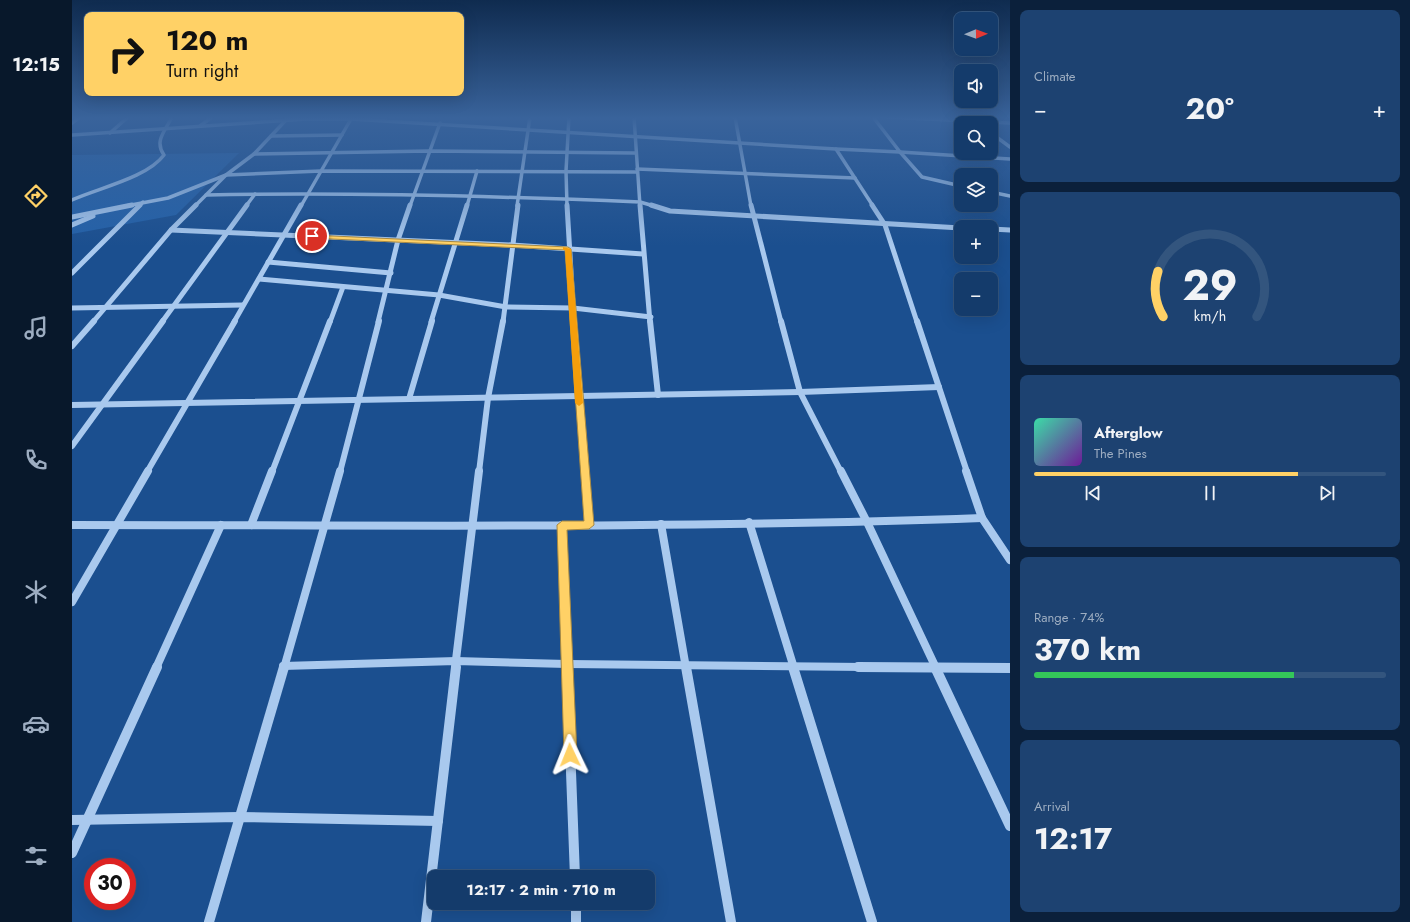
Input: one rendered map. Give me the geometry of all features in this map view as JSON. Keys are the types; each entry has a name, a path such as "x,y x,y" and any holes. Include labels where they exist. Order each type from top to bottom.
{"street":[{"path":"72,200 92,190 110,185 153,167 163,160"},
{"path":"72,346 171,230 226,175 246,160"},
{"path":"72,602 327,160"},
{"path":"209,922 283,666 326,524 391,273 398,240 426,160"},
{"path":"426,922 488,398 506,307 512,245 525,160"},
{"path":"566,160 568,249 589,525"},
{"path":"636,160 643,254 651,317 658,395"},
{"path":"742,160 753,216 800,392 867,522 1010,826"},
{"path":"843,160 885,224 982,518 1010,560"},
{"path":"907,160 922,177 954,184"},
{"path":"72,218 108,209 168,198 226,175 321,170 637,171 745,173 855,178"},
{"path":"409,399 439,295 457,243 469,195 477,171"},
{"path":"206,195 308,193 567,198 640,202 670,211 954,228"},
{"path":"998,193 1010,196"},
{"path":"72,446 255,194"},
{"path":"72,273 144,202"},
{"path":"72,225 108,209"},
{"path":"998,229 1010,230"},
{"path":"171,230 512,245 643,254"},
{"path":"268,262 391,273"},
{"path":"258,279 439,295 506,307 573,308 651,317"},
{"path":"251,525 343,287"},
{"path":"72,308 244,305"},
{"path":"72,405 299,402 578,395 658,395 939,387"},
{"path":"72,525 589,525 749,522 867,522 982,518"},
{"path":"749,522 872,922"},
{"path":"662,524 731,922"},
{"path":"72,853 221,525"},
{"path":"562,525 575,870"},
{"path":"283,666 456,661 567,664 1010,668"},
{"path":"72,820 239,817 438,821"},
{"path":"576,910 576,922"}],"shaded area":[{"path":"72,160 232,160 176,215 72,234"}],"slow traffic":[{"path":"565,249 568,249 579,403"}],"route":[{"path":"312,236 568,249 589,525 562,525 570,755"}]}
